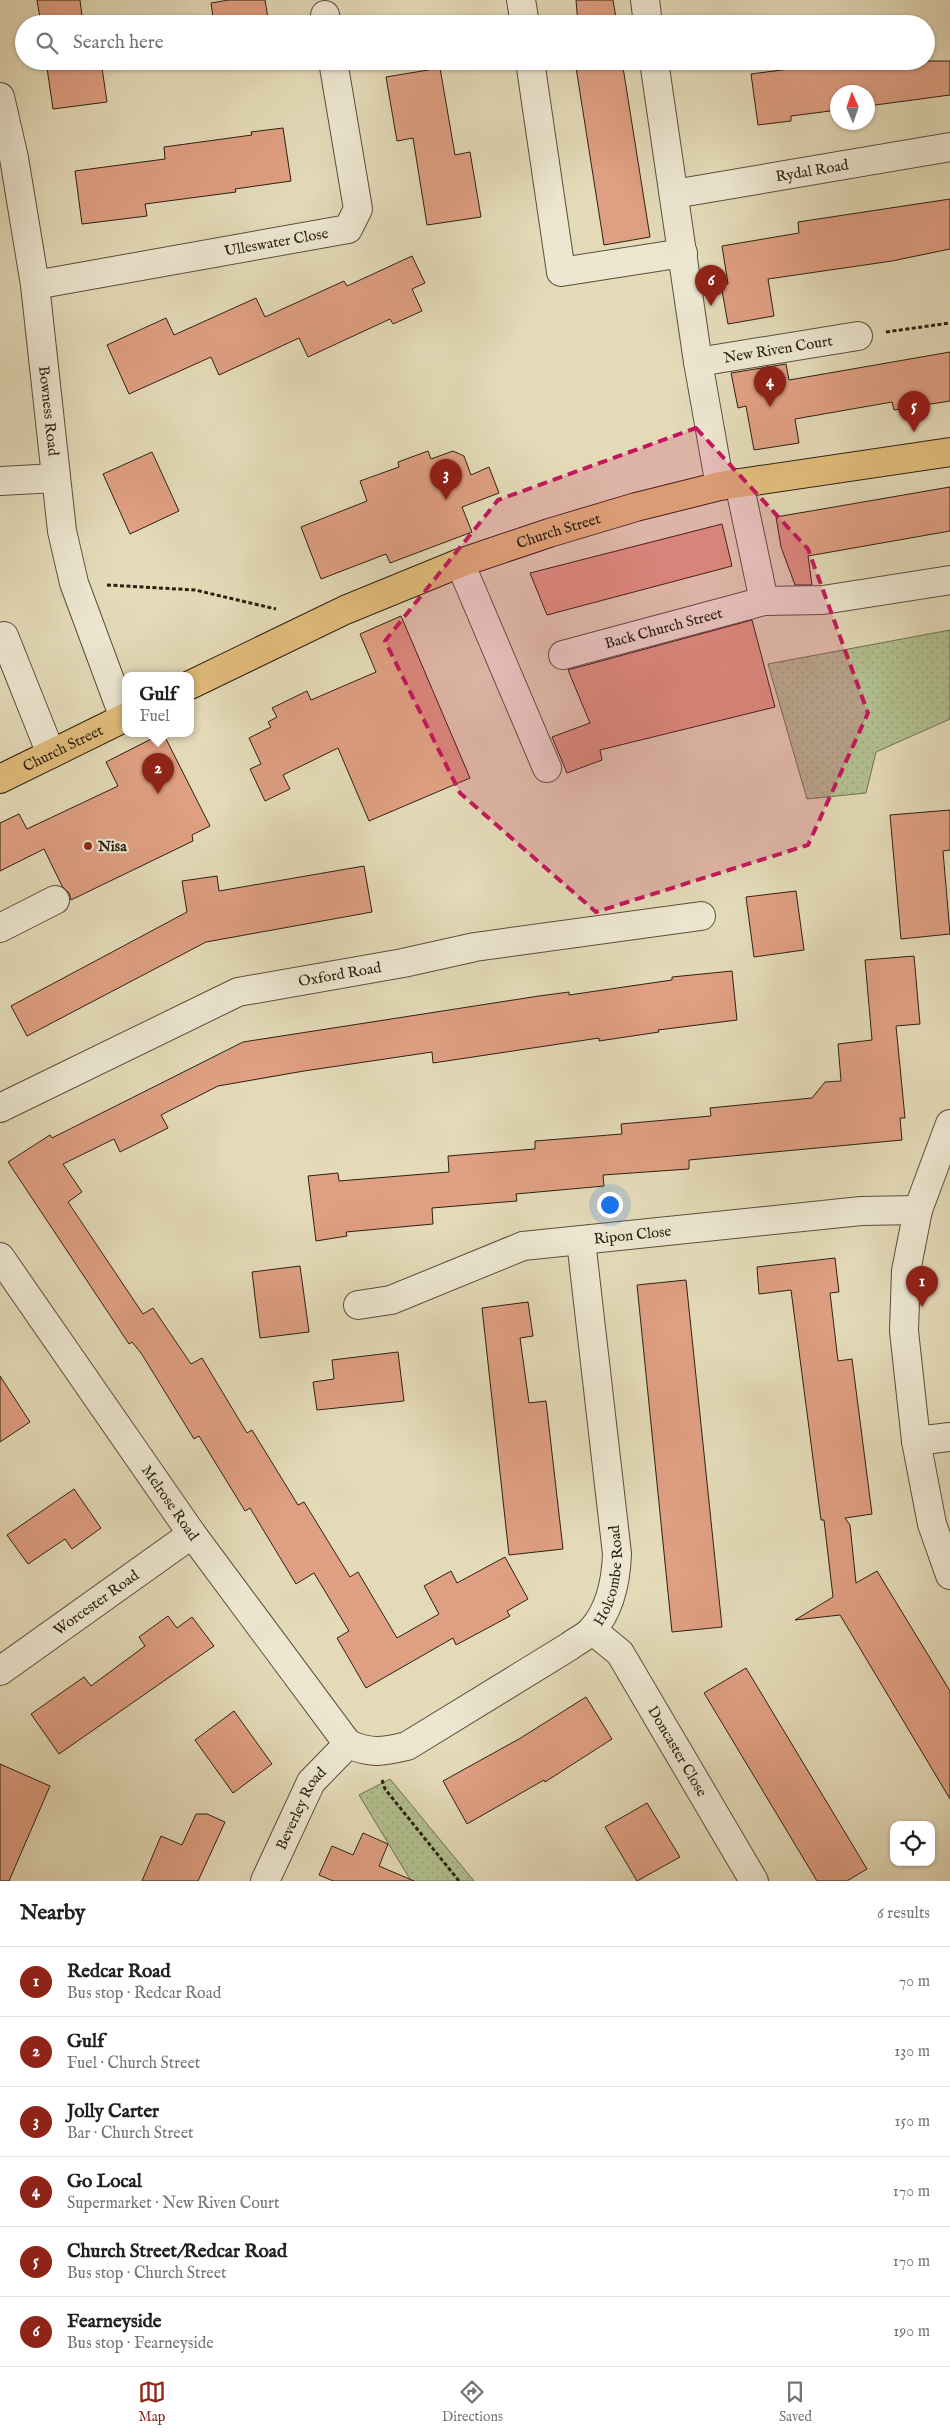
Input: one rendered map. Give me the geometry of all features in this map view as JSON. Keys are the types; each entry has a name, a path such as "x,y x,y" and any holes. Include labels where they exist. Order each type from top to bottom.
{"main road":[{"name":"Church Street","path":"194,683 345,610 460,564 584,522 730,485 950,452"},
{"name":"Church Street","path":"0,779 122,718"}],"street":[{"path":"521,0 524,15"},
{"path":"644,0 646,15"},
{"name":"Ulleswater Close","path":"34,285 348,229 358,209 335,70"},
{"path":"531,70 561,272 683,253"},
{"path":"655,70 698,362 730,485 764,601"},
{"name":"Bowness Road","path":"0,97 14,158 34,285 62,531 74,583 122,709"},
{"name":"Rydal Road","path":"674,194 950,147"},
{"name":"New Riven Court","path":"698,362 858,336"},
{"path":"0,481 56,478"},
{"path":"460,564 547,768"},
{"name":"Back Church Street","path":"563,655 764,601 823,600 950,580"},
{"path":"0,638 4,636 51,754"},
{"path":"0,928 55,900"},
{"name":"Oxford Road","path":"0,1108 238,992 403,963 475,946 701,916"},
{"path":"950,1124 918,1210 906,1271 904,1331 916,1441 932,1524 950,1575"},
{"name":"Ripon Close","path":"358,1306 391,1300 523,1246 861,1211 918,1210"},
{"name":"Holcombe Road","path":"348,1744 374,1752 407,1746 570,1646 592,1630 607,1605 616,1575 617,1554 581,1241"},
{"name":"Melrose Road","path":"0,1257 192,1534 348,1744"},
{"path":"916,1441 950,1436"},
{"name":"Worcester Road","path":"0,1671 192,1534"},
{"name":"Doncaster Close","path":"592,1630 620,1653 754,1881"},
{"name":"Beverley Road","path":"265,1881 311,1782 348,1744"}],"path":[{"path":"858,336 950,323"},
{"path":"74,583 195,590 277,610"},
{"path":"374,1752 384,1788 459,1881"}],"highlighted area":[{"path":"696,428 808,549 868,713 808,845 596,912 460,793 385,641 498,500"}],"green space":[{"path":"950,630 950,719 876,752 866,793 807,799 768,664"},
{"path":"390,1779 474,1881 411,1881 359,1795"}],"building":[{"path":"37,0 80,0 82,15 40,15"},
{"path":"229,0 265,0 268,15 213,15 211,3"},
{"path":"576,0 613,0 616,15 577,15"},
{"path":"935,61 950,61 950,95 875,105 875,85 830,85 830,111 791,116 791,121 758,125 751,74 782,70 935,70"},
{"path":"47,70 102,70 107,102 53,109"},
{"path":"428,70 440,70 455,155 470,152 481,217 427,225 413,138 397,141 386,77"},
{"path":"576,70 623,70 650,237 604,245"},
{"path":"283,128 291,181 235,189 236,192 145,204 147,216 82,224 75,171 165,159 164,147 252,135 251,132"},
{"path":"950,199 950,249 892,261 768,279 774,316 728,324 721,285 728,284 722,246 799,233 798,222"},
{"path":"412,256 425,283 412,289 422,311 393,324 390,319 308,357 299,338 219,375 211,357 129,394 107,345 166,318 174,335 256,298 265,317 344,281 347,286"},
{"path":"950,352 950,401 894,410 892,402 795,419 799,443 754,450 746,406 738,408 731,373 786,364 789,380"},
{"path":"428,451 431,459 453,451 464,456 471,475 489,467 499,493 462,507 472,532 390,563 386,554 321,579 301,527 367,501 360,481 399,467 398,462"},
{"path":"152,452 179,511 130,534 103,474"},
{"path":"950,487 950,531 808,556 812,585 795,585 781,547 776,517"},
{"path":"722,524 732,566 547,615 530,573"},
{"path":"401,616 470,778 369,821 338,748 283,775 290,789 265,801 250,769 261,764 249,738 271,727 268,722 277,717 272,708 307,691 311,700 376,672 360,634"},
{"path":"752,620 775,707 600,750 602,760 567,773 552,737 590,723 568,670"},
{"path":"155,737 165,737 210,826 192,835 193,841 71,900 69,893 62,886 44,849 0,871 0,823 19,814 27,829 118,786 106,762"},
{"path":"950,810 950,850 943,851 950,934 901,939 890,815"},
{"path":"364,866 372,912 206,942 27,1036 11,1006 187,912 182,881 217,876 219,891"},
{"path":"796,891 804,950 754,957 746,897"},
{"path":"914,956 920,1024 896,1026 905,1118 900,1118 902,1140 689,1160 689,1169 603,1175 604,1186 516,1194 517,1201 432,1208 433,1224 346,1232 347,1236 316,1241 308,1176 338,1173 339,1181 449,1172 448,1156 535,1149 535,1141 622,1134 621,1124 711,1116 710,1108 812,1098 825,1082 841,1081 838,1044 872,1040 865,960"},
{"path":"732,971 737,1020 658,1030 659,1032 599,1041 599,1038 433,1063 432,1052 218,1086 161,1115 168,1128 120,1152 114,1139 63,1164 82,1192 68,1202 143,1314 153,1308 191,1364 202,1358 247,1433 252,1430 298,1505 304,1502 350,1577 358,1572 397,1638 439,1614 424,1586 451,1571 457,1583 505,1557 528,1599 507,1611 510,1616 456,1645 453,1638 366,1688 337,1638 349,1631 314,1573 296,1584 250,1508 245,1511 199,1436 194,1439 141,1353 132,1342 129,1344 8,1162 50,1135 52,1138 243,1042 539,996 569,992 569,995 672,980 672,977"},
{"path":"835,1258 839,1292 830,1293 838,1361 852,1359 872,1514 845,1518 850,1525 856,1583 877,1571 950,1691 950,1799 840,1615 795,1620 833,1597 824,1520 821,1520 791,1290 759,1294 757,1267"},
{"path":"300,1266 309,1332 260,1338 252,1272"},
{"path":"686,1280 722,1627 672,1632 637,1285"},
{"path":"528,1302 533,1336 520,1338 529,1403 546,1401 563,1549 509,1555 482,1308"},
{"path":"398,1352 404,1401 317,1410 313,1382 334,1379 332,1360"},
{"path":"0,1376 30,1422 0,1442"},
{"path":"74,1489 101,1528 72,1549 65,1539 28,1564 7,1535"},
{"path":"168,1616 177,1628 192,1617 214,1646 59,1754 31,1714 84,1677 91,1686 145,1646 139,1637"},
{"path":"746,1668 867,1869 847,1881 817,1881 704,1693"},
{"path":"586,1697 612,1739 545,1782 544,1780 467,1824 443,1781 519,1739"},
{"path":"234,1711 272,1764 233,1793 195,1740"},
{"path":"0,1764 50,1786 9,1881 0,1881"},
{"path":"647,1803 680,1857 637,1881 605,1827"},
{"path":"196,1814 207,1814 225,1822 198,1881 142,1881 161,1836 182,1845"},
{"path":"363,1833 388,1844 379,1866 414,1881 333,1881 319,1875 332,1846 353,1855"}],"place":[{"name":"Fearneyside","path":"711,306"},
{"name":"Go Local","path":"770,407"},
{"name":"Church Street/Redcar Road","path":"914,432"},
{"name":"Jolly Carter","path":"446,500"},
{"name":"Gulf","path":"158,794"},
{"name":"Nisa","path":"88,846"},
{"name":"Redcar Road","path":"922,1307"}]}
